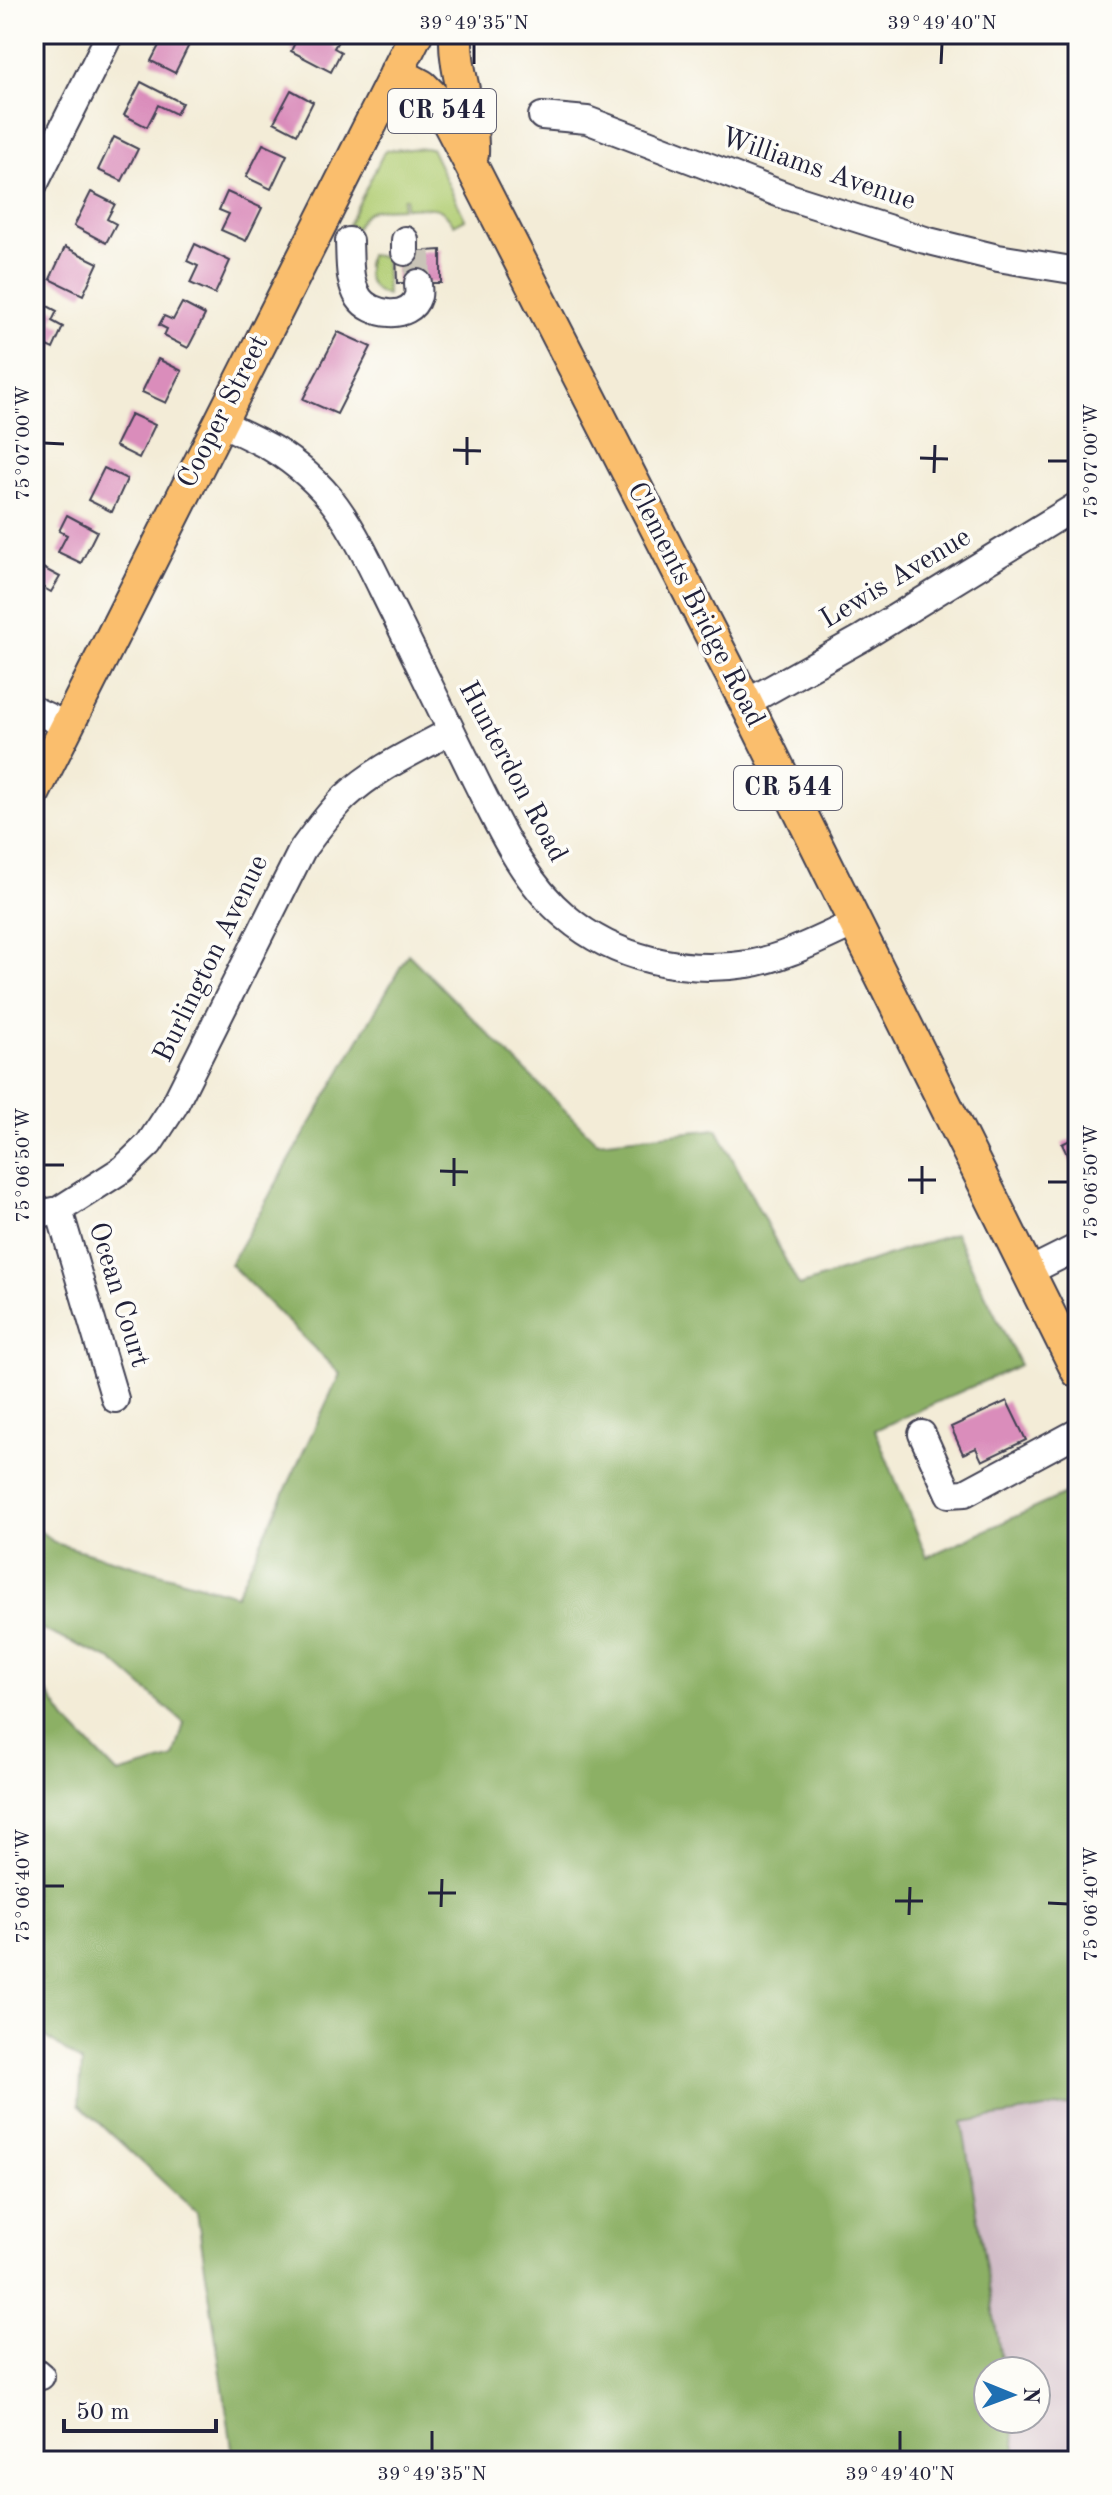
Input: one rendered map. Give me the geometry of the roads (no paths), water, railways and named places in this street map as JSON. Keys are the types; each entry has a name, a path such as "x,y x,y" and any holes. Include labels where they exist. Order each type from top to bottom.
{"main road":[{"name":"Cooper Street","path":"34,792 416,34"},
{"path":"456,34 459,71 473,131 471,165"},
{"name":"Clements Bridge Road","path":"396,72 422,86 438,102 746,703 1078,1370"}],"street":[{"path":"34,185 110,34"},
{"name":"Williams Avenue","path":"542,116 587,120 786,196 925,240 998,258 1078,271"},
{"path":"354,241 351,279 361,301 372,310 399,312 411,307 418,296 412,283"},
{"name":"Hunterdon Road","path":"220,421 274,450 304,472 336,505 380,585 502,834 538,889 564,916 588,934 630,954 670,965 709,967 749,964 777,956 855,923"},
{"name":"Lewis Avenue","path":"746,703 862,638 1078,505"},
{"path":"34,710 68,726"},
{"name":"Burlington Avenue","path":"46,1212 123,1169 149,1144 174,1106 295,862 326,818 346,797 382,769 451,731"},
{"name":"Ocean Court","path":"46,1212 115,1399"},
{"path":"1028,1272 1078,1247"},
{"path":"922,1434 949,1494 965,1493 1078,1432"}],"tunnel":[{"path":"417,251 418,283"}]}
